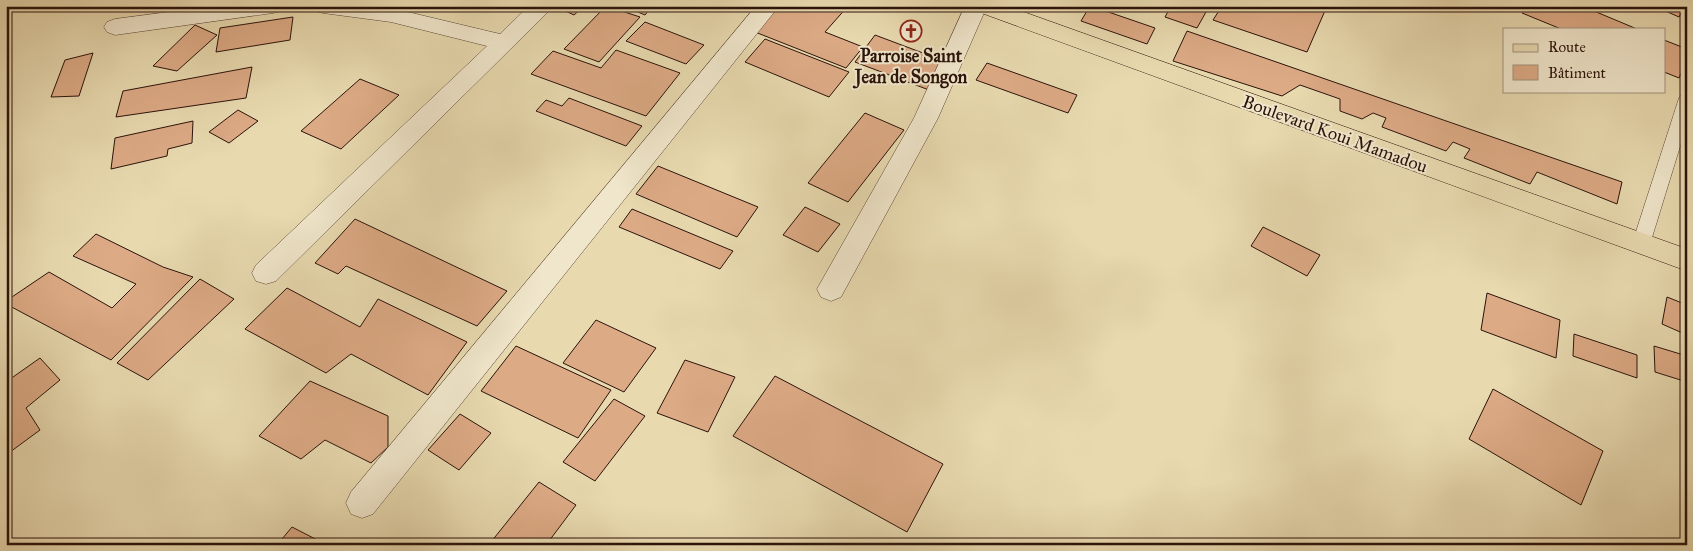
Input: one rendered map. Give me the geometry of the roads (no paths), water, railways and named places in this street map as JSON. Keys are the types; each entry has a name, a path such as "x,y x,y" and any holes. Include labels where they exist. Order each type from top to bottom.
{"main road":[{"name":"Boulevard Koui Mamadou","path":"984,6 1687,260"}],"street":[{"path":"114,27 273,6"},
{"path":"323,6 391,15 505,43"},
{"path":"266,273 543,6"},
{"path":"362,503 768,6"},
{"path":"831,289 926,118 976,6"}],"lane":[{"path":"1641,244 1687,98"}],"place":[{"name":"Parroise Saint Jean de Songon","path":"911,31"}]}
